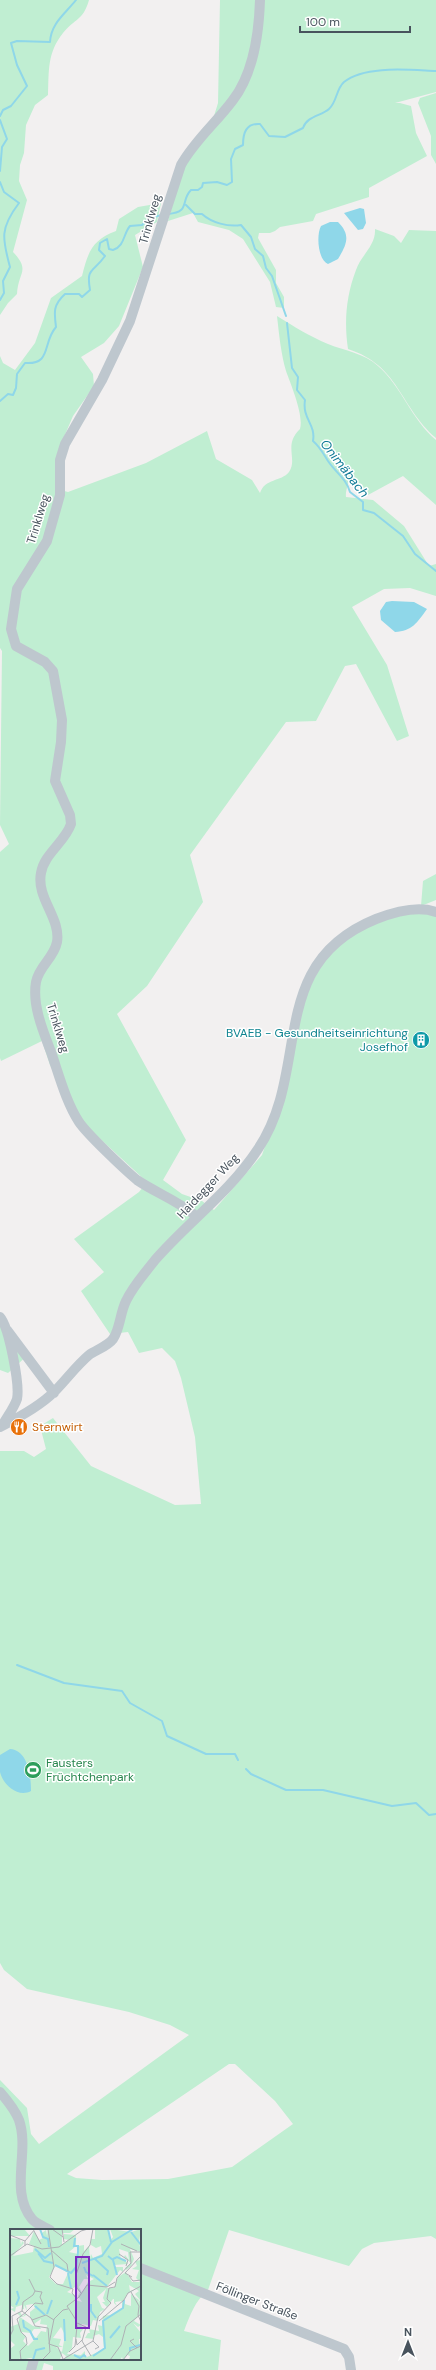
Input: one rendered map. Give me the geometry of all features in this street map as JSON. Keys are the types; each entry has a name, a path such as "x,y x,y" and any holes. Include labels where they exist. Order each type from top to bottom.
{"street":[{"name":"Trinklweg","path":"196,1216 180,1203 138,1180 80,1124 71,1107 42,1028 36,1004 36,982 39,971 52,954 57,941 55,926 42,894 41,871 71,824 70,815 55,781 61,742 62,720 53,671 45,662 16,646 11,629 17,589 23,576 41,553 57,508 61,485 60,460 65,444 102,380 130,321 153,257 167,206 186,157 233,100 241,87 252,55 260,0"},
{"name":"Haidegger Weg","path":"1,1427 54,1393 81,1363 112,1341 131,1292 157,1258 196,1216 224,1192 259,1148 266,1136 282,1094 301,994 316,966 340,940 372,921 400,911 421,910 436,912"},
{"path":"0,1317 6,1328 54,1393"},
{"path":"1,1427 15,1404 18,1386 6,1328"},
{"path":"0,2092 19,2120 23,2154 21,2189 24,2204 32,2225 46,2229"},
{"name":"Föllinger Straße","path":"141,2268 344,2349 349,2357 351,2370"},
{"path":"31,2370 34,2360"}],"green space":[{"path":"0,0 89,0 87,7 81,16 67,28 58,40 51,55 48,95 35,105 26,125 24,153 20,165 19,181 27,200 13,252 21,263 22,272 17,294 8,303 0,315"},
{"path":"220,0 436,0 436,92 395,103 411,106 416,133 427,156 369,188 369,197 316,214 313,221 280,227 270,233 259,233 258,238 276,270 276,283 284,297 284,308 276,307 270,282 243,239 229,230 198,222 193,213 168,221 183,166 243,79 171,181 214,116 218,103"},
{"path":"436,93 436,164 431,155 431,136 418,103 420,98"},
{"path":"161,203 157,222 135,235 143,267 119,326 104,343 81,357 93,374 94,386 73,416 58,451 57,489 68,492 146,463 207,431 216,459 252,480 260,493 262,488 269,482 286,475 289,472 292,462 292,441 300,429 301,423 299,408 283,358 277,316 322,341 361,355 373,362 394,383 420,423 436,440 436,505 403,476 368,495 351,473 346,494 346,497 373,500 404,526 429,566 436,564 436,596 410,588 384,589 352,607 387,665 409,736 397,741 356,664 345,666 316,721 286,722 190,855 203,902 147,986 117,1014 186,1140 163,1180 182,1194 202,1201 214,1210 262,1155 281,1100 298,1008 330,950 386,915 436,912 436,2239 431,2236 374,2243 362,2249 349,2266 229,2230 208,2290 196,2304 184,2331 221,2340 218,2370 53,2370 53,2366 44,2363 42,2370 0,2370 0,2080 27,2108 31,2134 39,2144 189,2035 170,2025 129,2012 27,1989 4,1970 0,1963 0,1451 24,1451 34,1457 46,1449 40,1426 53,1418 91,1466 175,1505 201,1504 195,1437 181,1378 175,1361 162,1348 139,1353 128,1332 110,1334 81,1291 104,1272 74,1239 139,1192 147,1182 84,1124 50,1065 42,1041 1,1061 0,1058 0,852 9,844 0,825 2,651 0,648 0,356 3,363 15,370 35,343 51,298 82,276 86,260 92,248 101,238 116,231 119,219 138,207","holes":["229,2064 235,2064 275,2101 293,2124 232,2167 168,2179 102,2180 76,2178 67,2174"]},
{"path":"375,229 394,236 401,243 409,230 436,231 436,438 414,413 389,376 365,356 348,349 346,319 350,290 358,265 371,245 375,235"},
{"path":"436,874 436,900 421,906 423,881"},
{"path":"0,1314 29,1354 8,1373 0,1370"}],"water":[{"path":"360,208 364,209 366,223 363,229 358,230 344,213"},
{"path":"330,222 338,222 345,231 346,240 344,249 338,259 328,264 322,258 318,241 321,226"},
{"path":"386,602 414,602 427,609 410,628 395,632 381,620 380,611"},
{"path":"10,1749 16,1750 25,1759 29,1771 31,1791 21,1793 16,1791 8,1786 2,1777 0,1772 0,1755"}],"waterway":[{"path":"0,116 3,110 11,106 27,86 17,65 11,43 17,41 50,42 53,29 59,19 76,0"},
{"path":"168,214 180,211 191,190 198,190 202,187 203,183 217,182 227,185 232,182 231,159 235,149 243,145 246,130 251,125 260,124 269,136 285,137 303,128 308,121 329,109 334,103 341,85 353,77 364,73 388,70 436,71"},
{"path":"0,120 7,139 2,147 0,171"},
{"path":"0,182 4,192 19,203 8,219 4,234 5,248 10,267 3,281 4,293 0,300"},
{"name":"Onimäbach","path":"186,205 195,214 202,214 215,222 226,225 241,225 251,237 255,249 263,256 266,268 272,276 286,316"},
{"path":"0,401 8,394 13,395 16,388 17,374 25,363 34,363 43,357 52,333 56,327 55,309 61,298 65,294 79,294 82,297 90,290 90,274 105,256 99,250 100,243 107,239 109,249 113,250 120,246 130,226 142,225 149,218 162,215"},
{"name":"Onimäbach","path":"287,323 292,368 298,377 297,390 305,400 305,412 313,430 313,441 343,479 350,492 363,502 363,510 374,513 403,536 415,554 436,571"},
{"path":"17,1665 64,1683 122,1691 130,1703 162,1721 167,1736 206,1754 235,1754 238,1760"},
{"path":"246,1769 251,1774 286,1790 323,1790 392,1806 416,1803 429,1815 436,1814"}],"place":[{"name":"BVAEB - Gesundheitseinrichtung Josefhof","path":"421,1040"},
{"name":"Sternwirt","path":"19,1427"},
{"name":"Fausters Früchtchenpark","path":"33,1770"}]}
